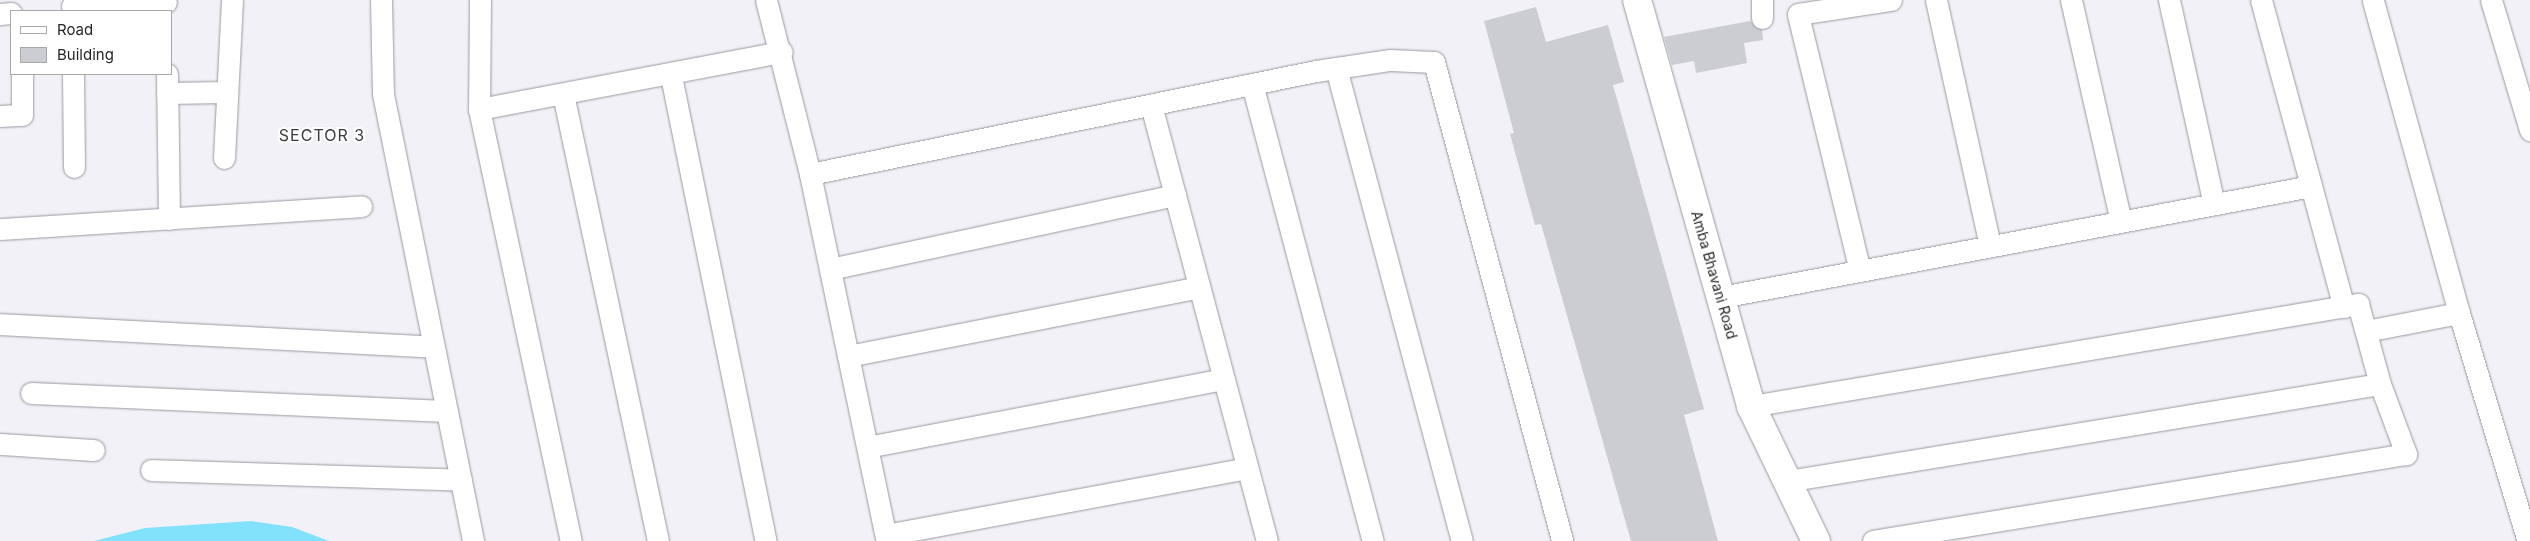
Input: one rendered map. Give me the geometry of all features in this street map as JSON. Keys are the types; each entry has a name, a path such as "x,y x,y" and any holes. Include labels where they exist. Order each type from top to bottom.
{"street":[{"path":"224,158 232,0"},
{"path":"381,0 383,94 473,541"},
{"path":"480,0 479,109 571,541"},
{"path":"766,0 782,52 810,174 886,538 1247,468"},
{"name":"Amba Bhavani Road","path":"1637,0 1752,406 1816,541"},
{"path":"1860,271 1798,14 1891,0"},
{"path":"1936,0 1990,246"},
{"path":"2071,0 2120,222"},
{"path":"2169,0 2214,204"},
{"path":"2261,0 2344,307"},
{"path":"2373,0 2459,313 2528,541"},
{"path":"2491,0 2530,130"},
{"path":"72,6 166,4"},
{"path":"479,109 671,76 782,52"},
{"path":"810,174 1336,68 1390,60 1434,62 1562,541"},
{"path":"1336,68 1462,541"},
{"path":"0,116 22,115 22,75"},
{"path":"73,75 74,167"},
{"path":"671,76 766,541"},
{"path":"169,218 167,83 226,92"},
{"path":"1252,84 1373,541"},
{"path":"563,94 658,541"},
{"path":"1151,104 1267,541"},
{"path":"1721,297 2311,186"},
{"path":"830,269 1175,194"},
{"path":"0,229 361,206"},
{"path":"848,356 1199,287"},
{"path":"1752,406 2358,304 2380,384 2406,454 1873,541"},
{"path":"2366,331 2459,313"},
{"path":"0,324 433,347"},
{"path":"867,447 1224,379"},
{"path":"1787,481 2380,384"},
{"path":"31,394 447,411"},
{"path":"0,444 94,450"},
{"path":"151,470 461,480"}],"water":[{"path":"251,521 292,527 329,541 94,541 145,528"}],"building":[{"path":"1536,7 1546,42 1608,25 1624,82 1613,85 1704,409 1684,415 1718,541 1631,541 1541,224 1535,225 1510,134 1514,133 1484,21"},
{"path":"1750,21 1762,30 1763,40 1744,43 1747,63 1696,73 1694,61 1672,65 1664,37"}],"district":[{"name":"SECTOR 3","path":"322,135"}]}
